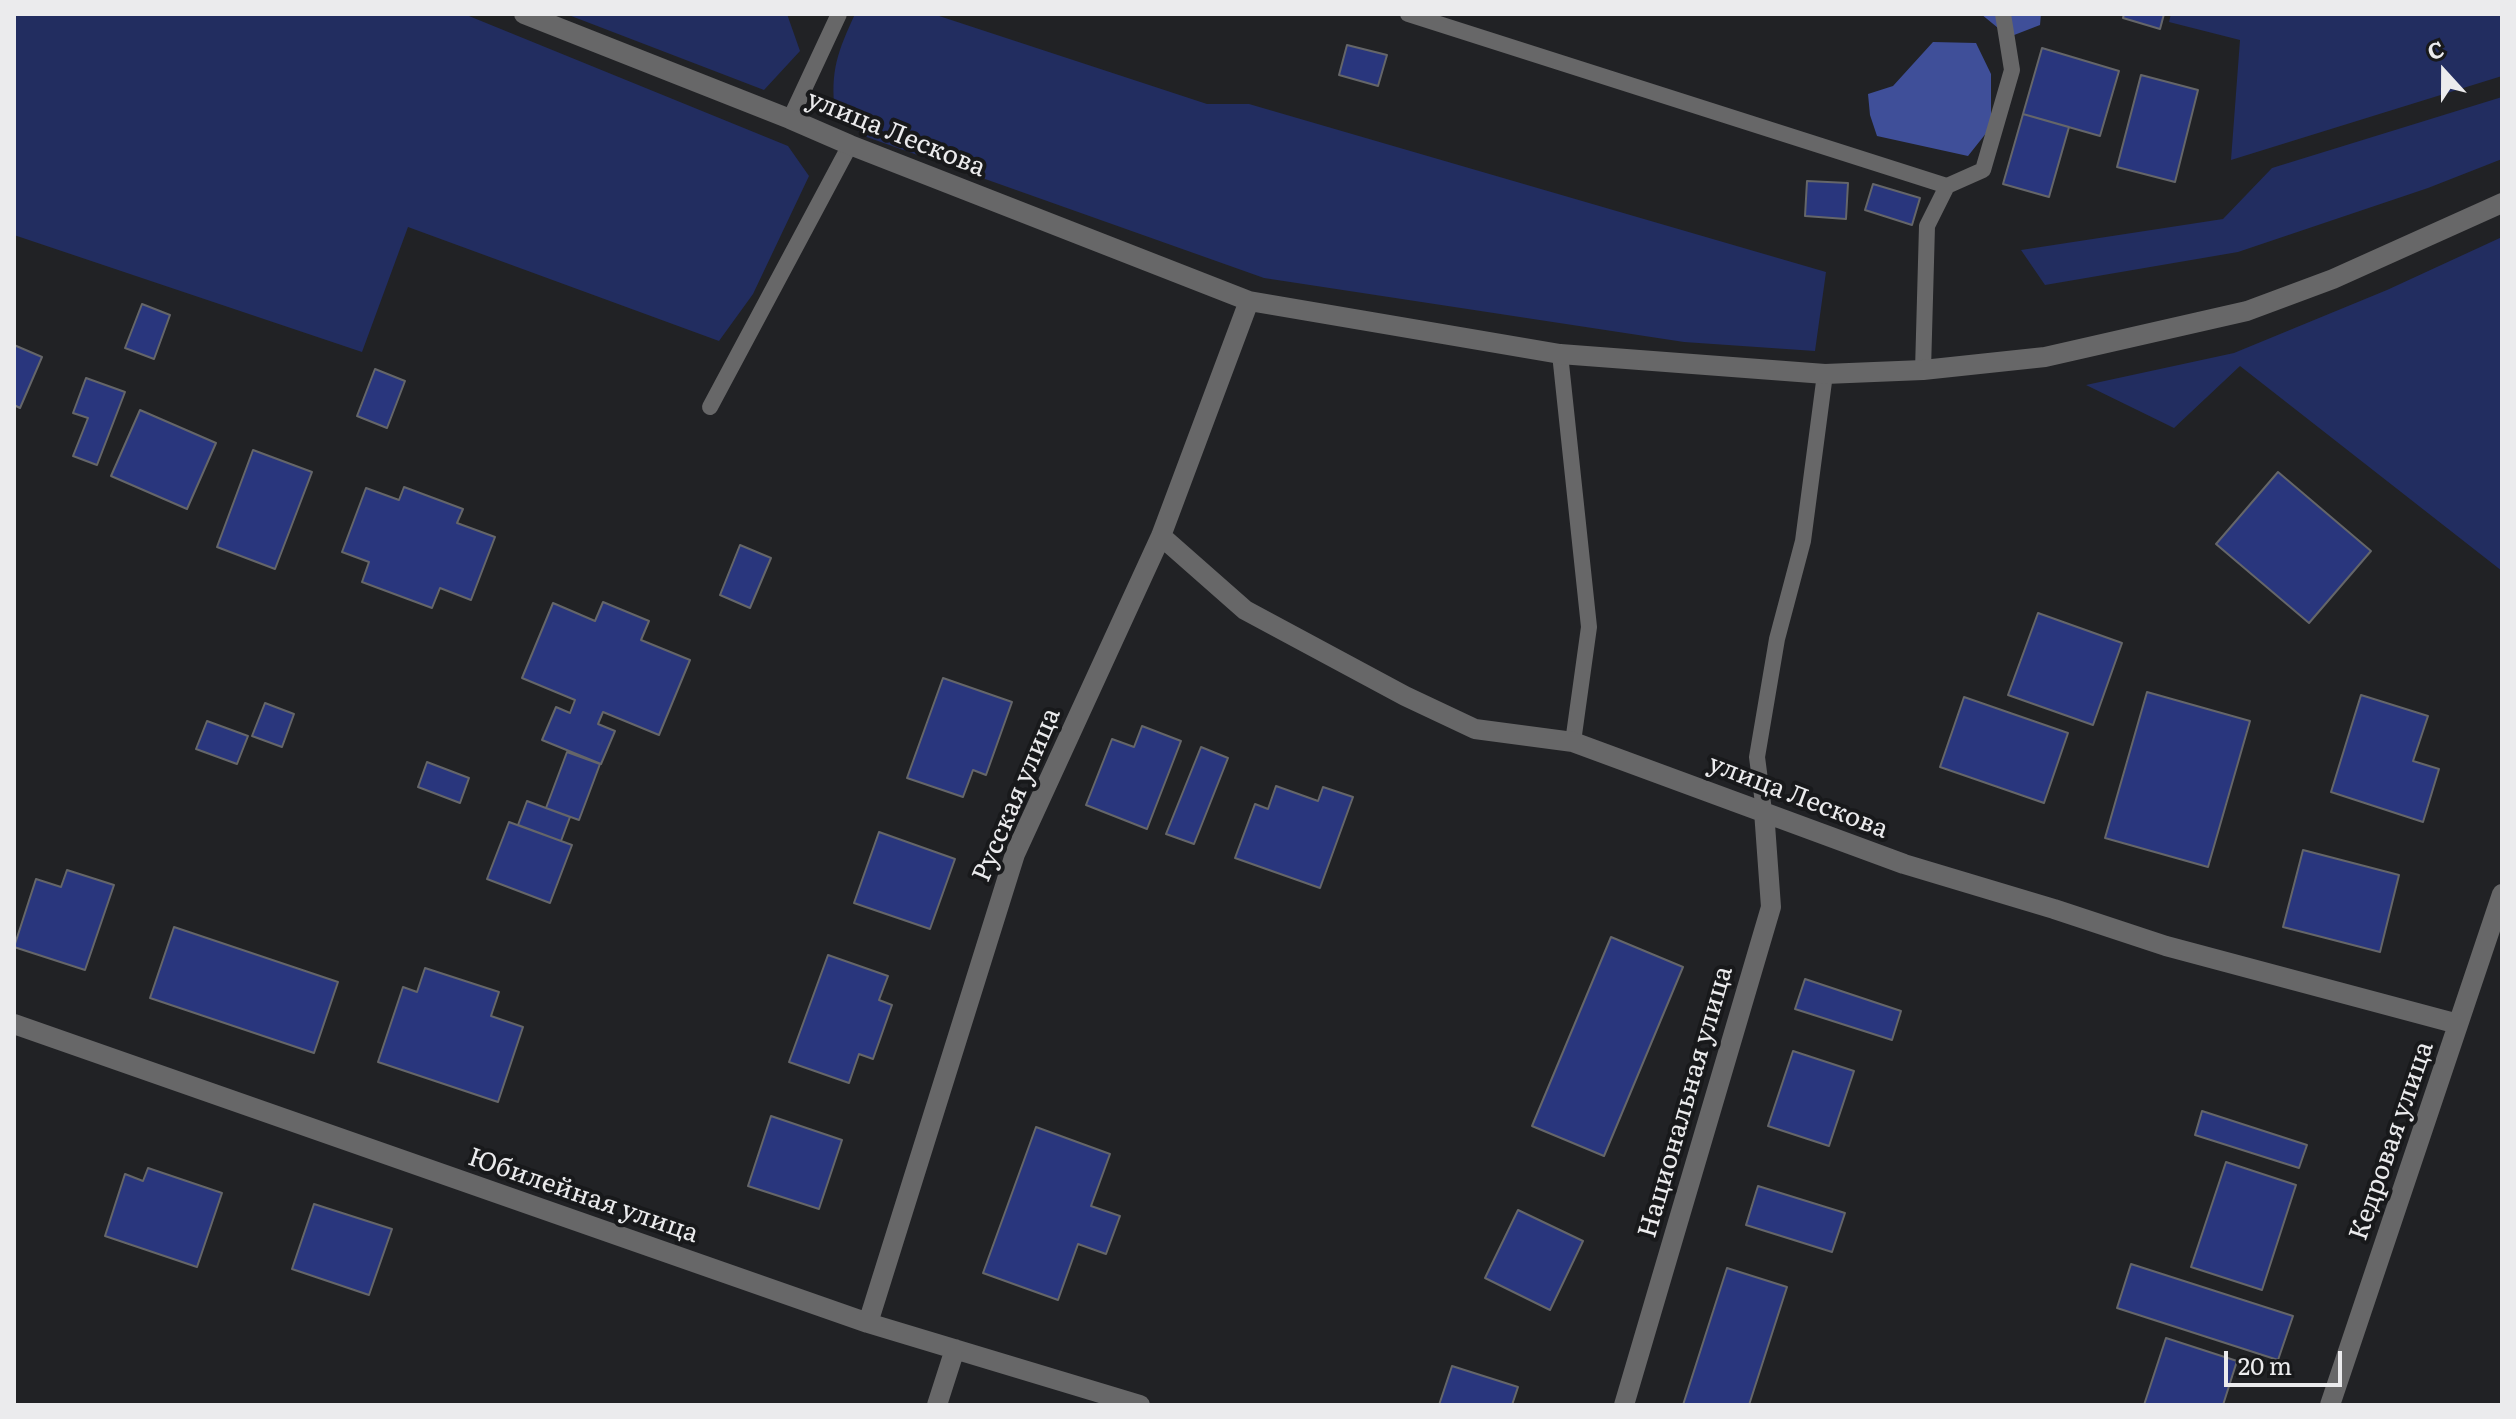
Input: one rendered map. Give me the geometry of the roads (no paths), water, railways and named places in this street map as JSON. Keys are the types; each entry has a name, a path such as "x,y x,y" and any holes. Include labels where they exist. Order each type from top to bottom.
{"street":[{"name":"улица Лескова","path":"524,14 1249,301 1560,354 1825,374 1923,370 2045,357 2247,311 2333,279 2502,203"},
{"name":"Русская улица","path":"868,1323 1015,854 1161,536 1249,301"},
{"name":"улица Лескова","path":"1161,536 1245,610 1405,696 1475,729 1573,742 1856,848 2166,946 2458,1024"},
{"name":"Национальная улица","path":"1624,1405 1771,907 1764,811"},
{"name":"Кедровая улица","path":"2330,1405 2502,894"},
{"name":"Юбилейная улица","path":"14,1024 868,1323 1140,1405"},
{"path":"937,1405 955,1349"}],"lane":[{"path":"790,119 839,14"},
{"path":"1408,14 1947,186"},
{"path":"1923,370 1927,226 1947,186 1983,170 2012,70 2003,14"},
{"path":"710,407 850,145"},
{"path":"1560,354 1589,627 1573,742"},
{"path":"1764,811 1757,757 1777,639 1803,541 1825,374"}]}
